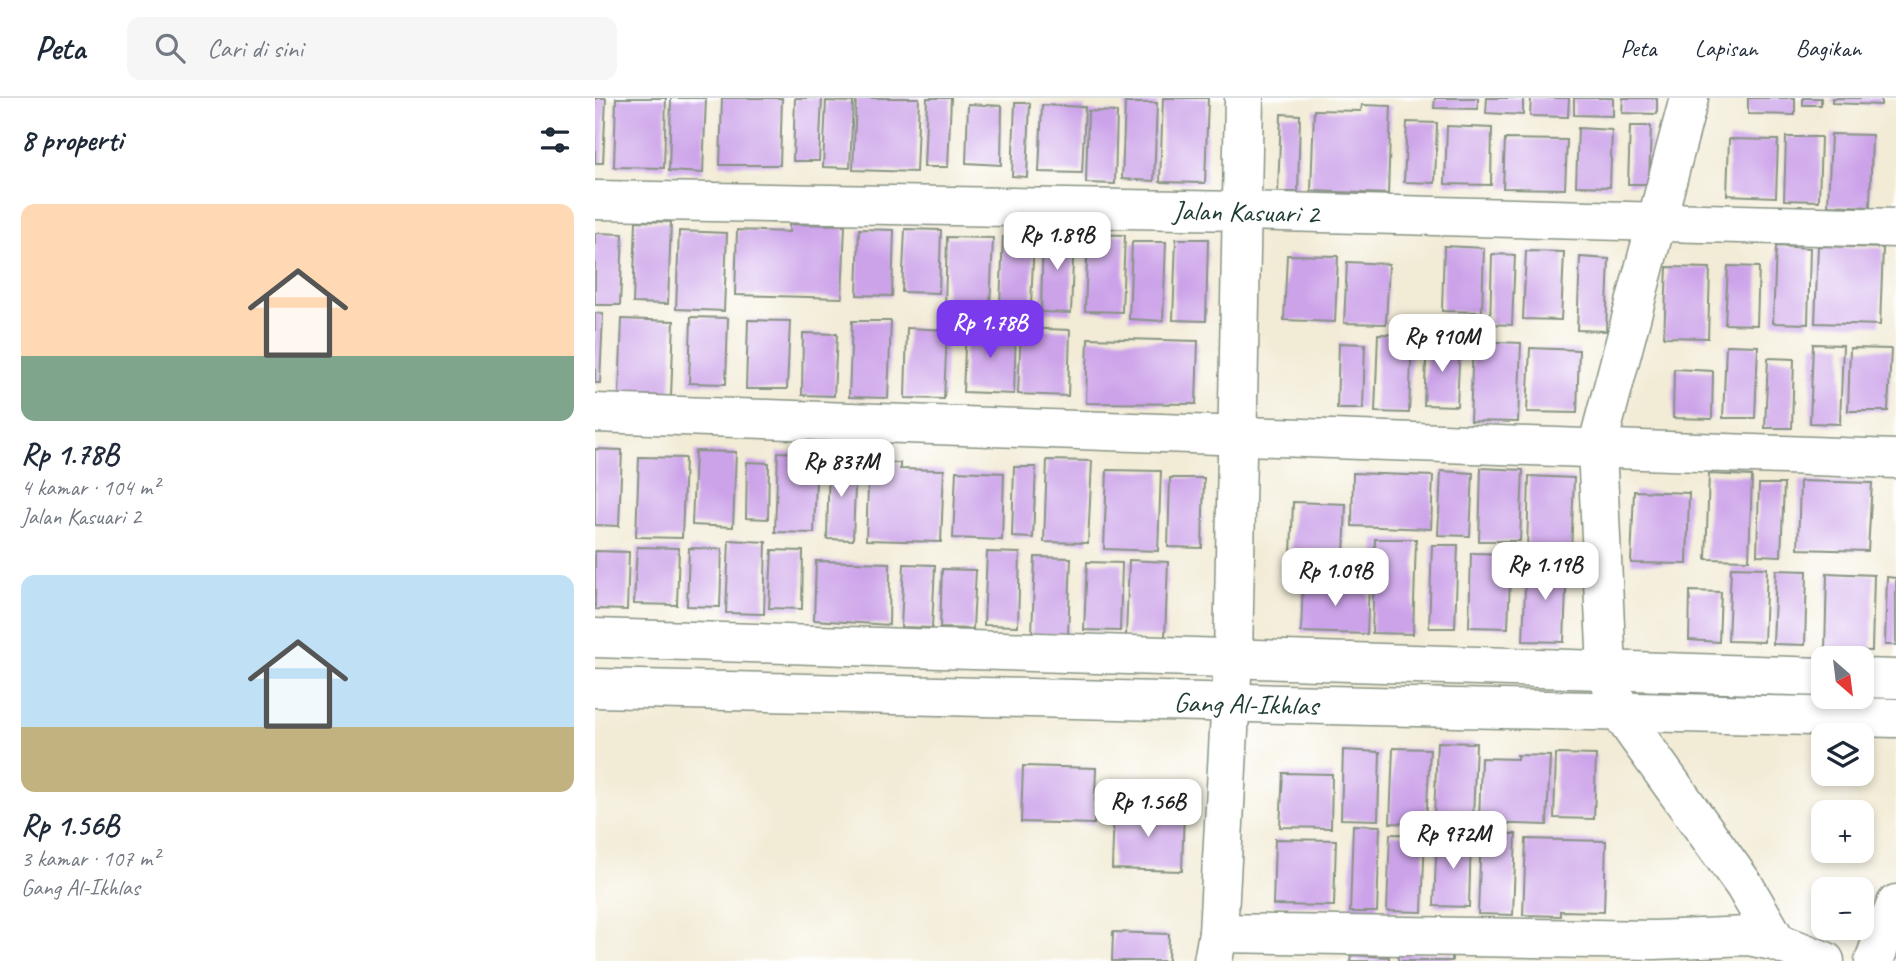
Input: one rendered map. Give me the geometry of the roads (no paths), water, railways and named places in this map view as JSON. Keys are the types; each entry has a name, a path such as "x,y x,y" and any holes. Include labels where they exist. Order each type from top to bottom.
{"street":[{"path":"1244,98 1233,658 1216,947 1748,936 1777,942 1825,961"},
{"path":"1689,98 1597,448 1607,670 1619,711 1744,885 1777,942"},
{"name":"Jalan Kasuari 2","path":"595,200 1242,211 1896,228"},
{"path":"595,413 1896,458"},
{"name":"Gang Al-Ikhlas","path":"595,638 1811,677"},
{"path":"1874,678 1896,679"},
{"name":"Gang Al-Ikhlas","path":"595,688 1896,718"},
{"path":"1874,961 1896,904"}]}
